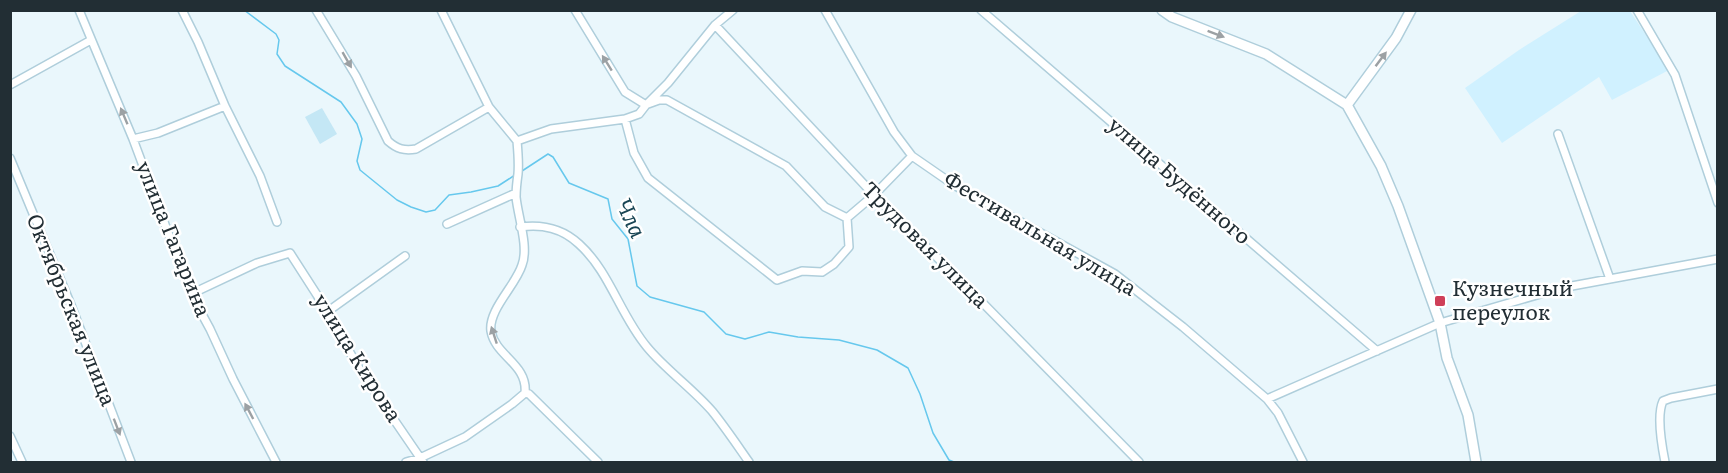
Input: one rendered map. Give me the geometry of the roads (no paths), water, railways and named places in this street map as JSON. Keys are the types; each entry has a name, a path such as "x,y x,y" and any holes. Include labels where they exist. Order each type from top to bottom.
{"street":[{"name":"улица Гагарина","path":"79,10 134,139 191,294 276,462"},
{"path":"182,10 225,106 260,176 277,222"},
{"path":"316,10 356,76 388,141 396,148 406,151 416,149 489,107"},
{"path":"406,462 422,460 465,437 525,393 526,384 522,375 495,342 491,330 492,318 522,267 525,255 516,193 517,141 489,107 441,10"},
{"path":"575,10 625,92 646,105"},
{"name":"Фестивальная улица","path":"825,10 894,132 912,156 954,184 1115,274 1184,327 1267,399 1278,413 1303,462"},
{"name":"улица Будённого","path":"981,10 1377,351"},
{"path":"1162,10 1172,17 1266,54 1347,105 1381,166 1394,196 1440,323 1447,358 1468,415 1476,462"},
{"path":"1347,105 1396,38 1411,10"},
{"path":"1637,10 1675,75 1718,203"},
{"path":"517,141 551,129 626,119 639,114 729,11"},
{"name":"Трудовая улица","path":"715,25 874,195 1139,462"},
{"path":"10,85 91,40"},
{"path":"646,105 668,100 713,124 786,166 825,207 847,218"},
{"path":"134,139 158,133 225,106"},
{"path":"626,119 634,153 648,178 777,280 802,271 822,272 834,264 849,247 847,218"},
{"path":"1558,134 1610,279"},
{"path":"847,218 874,195 912,156"},
{"name":"Октябрьская улица","path":"10,158 71,305 131,462"},
{"path":"447,224 516,193"},
{"path":"520,227 556,228 579,243 595,261 624,313 646,346 711,410 749,462"},
{"name":"улица Кирова","path":"191,294 257,263 290,253 360,370 422,460"},
{"path":"327,312 405,256"},
{"path":"1267,399 1440,323 1561,288 1718,259"},
{"path":"1665,462 1660,408 1663,402 1671,398 1718,389"},
{"path":"525,393 529,394 598,462"},
{"path":"10,436 22,462"}],"waterway":[{"name":"Чла","path":"244,10 276,34 279,40 277,54 285,66 341,102 357,124 362,139 357,161 360,170 397,200 426,212 435,210 449,195 498,186 515,175"},
{"name":"Чла","path":"522,171 548,154 553,157 569,183 608,199 612,219 628,239 637,286 650,297 704,312 726,334 745,339 769,332 839,340 877,350 908,368 920,394 933,433 949,460 954,462"}],"place":[{"name":"Кузнечный переулок","path":"1440,301"}]}
